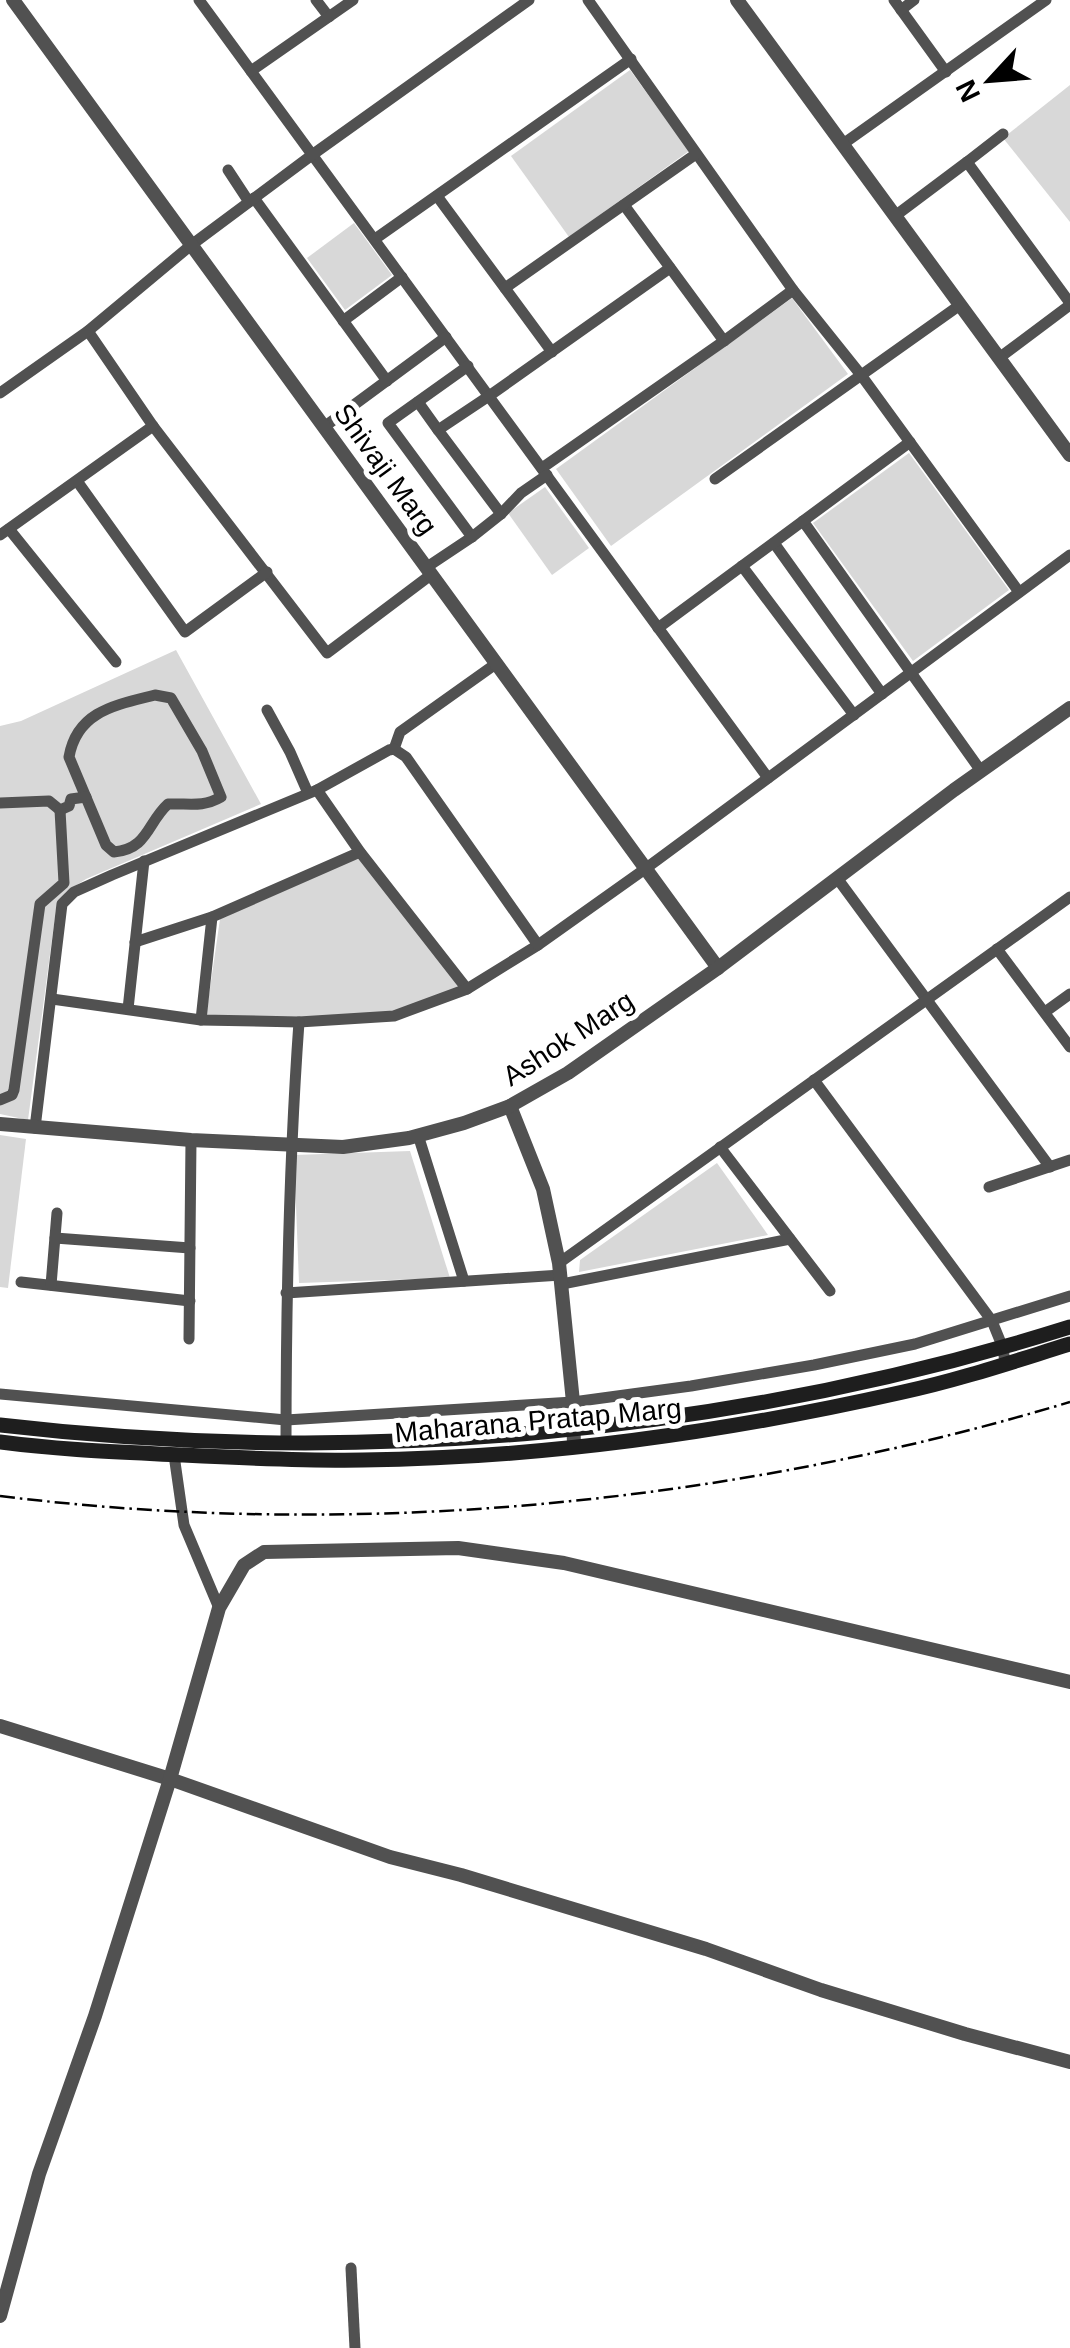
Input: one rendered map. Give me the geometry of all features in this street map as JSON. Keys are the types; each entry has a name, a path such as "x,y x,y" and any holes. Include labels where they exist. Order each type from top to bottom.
{"main road":[{"name":"Maharana Pratap Marg","path":"1004,1356 1070,1328"},
{"name":"Maharana Pratap Marg","path":"0,1442 100,1452 278,1460 463,1456 1070,1344"},
{"name":"Maharana Pratap Marg","path":"0,1424 101,1436 286,1443 573,1438"}],"street":[{"name":"Shivaji Marg","path":"13,0 718,968"},
{"path":"200,0 768,778"},
{"path":"316,0 329,17"},
{"path":"251,71 352,0"},
{"path":"0,393 88,331 251,200 529,0"},
{"path":"588,0 793,290 861,374 1019,592"},
{"path":"737,0 1069,452"},
{"path":"914,0 897,5 946,72"},
{"path":"843,144 1042,2"},
{"path":"375,240 632,59"},
{"path":"895,216 1002,134"},
{"path":"505,288 696,154"},
{"path":"968,162 1070,304 999,358"},
{"path":"228,170 387,380"},
{"path":"437,196 552,352"},
{"path":"624,205 724,341"},
{"path":"438,430 670,268"},
{"path":"344,321 402,276"},
{"path":"88,331 153,426 327,653 501,514 544,471 793,290"},
{"path":"715,479 960,305"},
{"path":"324,427 446,337"},
{"path":"468,366 388,423 472,537"},
{"path":"418,402 501,514"},
{"path":"116,662 4,532 153,426"},
{"path":"658,628 910,442"},
{"path":"77,481 185,632 267,572"},
{"path":"803,521 981,771"},
{"path":"774,542 882,694"},
{"path":"52,999 200,1020 299,1022 394,1016 467,990 645,869 1070,555"},
{"path":"742,566 854,715"},
{"path":"394,749 400,732 498,663"},
{"path":"155,695 171,698 202,751 222,797 195,806 168,804 144,838 127,851 114,852 106,845 86,796 70,757 72,742 82,726 108,707 155,695"},
{"name":"Ashok Marg","path":"0,1124 191,1140 344,1147 418,1136 510,1106 568,1072 718,968 1070,708"},
{"path":"267,710 312,792 467,990"},
{"path":"35,1128 62,904 74,892 312,792 394,749"},
{"path":"394,749 406,757 538,945"},
{"path":"60,810 71,799 86,796"},
{"path":"0,803 49,800 60,810 64,883 40,904 14,1090 12,1096 0,1100"},
{"path":"136,942 212,916 360,852"},
{"path":"128,1008 144,861"},
{"path":"837,878 1050,1167"},
{"path":"286,1293 464,1282 564,1269 720,1148 1070,897"},
{"path":"200,1020 212,916"},
{"path":"997,949 1070,1047"},
{"path":"1045,1012 1070,994"},
{"path":"286,1443 290,1144 299,1022"},
{"path":"814,1080 992,1321 1004,1356"},
{"path":"510,1106 543,1189 564,1269 573,1438"},
{"path":"418,1136 464,1282"},
{"path":"189,1340 191,1140"},
{"path":"720,1148 830,1290"},
{"path":"989,1187 1070,1160"},
{"path":"51,1285 57,1213"},
{"path":"55,1238 190,1248"},
{"path":"564,1269 580,1280 790,1238"},
{"path":"564,1269 580,1280"},
{"path":"21,1282 190,1302"},
{"path":"0,1394 286,1420 573,1402 691,1386 915,1344 1070,1296"},
{"path":"174,1455 184,1525 219,1608"},
{"path":"0,2316 39,2174 95,2016 170,1780 219,1608 244,1565 264,1552 458,1548 564,1563 1070,1682"},
{"path":"0,1726 390,1857 462,1875 706,1949 839,1996 1070,2062"},
{"path":"352,2268 355,2348"}],"shaded area":[{"path":"630,70 689,151 569,237 511,156"},
{"path":"1070,85 1070,222 1003,138"},
{"path":"354,223 392,275 345,310 307,258"},
{"path":"792,298 848,374 611,546 556,469"},
{"path":"909,453 1009,590 913,661 813,523"},
{"path":"545,487 589,548 552,575 508,513"},
{"path":"176,650 261,804 86,879 66,892 56,909 28,1120 0,1114 0,726 21,721"},
{"path":"360,857 459,987 392,1013 293,1023 206,1016 220,919"},
{"path":"0,1135 26,1139 8,1288 0,1287"},
{"path":"410,1151 450,1278 299,1283 294,1155"},
{"path":"717,1163 768,1235 579,1272 580,1260"}],"railway":[{"path":"0,1496 134,1509 269,1514 404,1513 540,1504 674,1489 808,1466 940,1437 1070,1402"}]}
